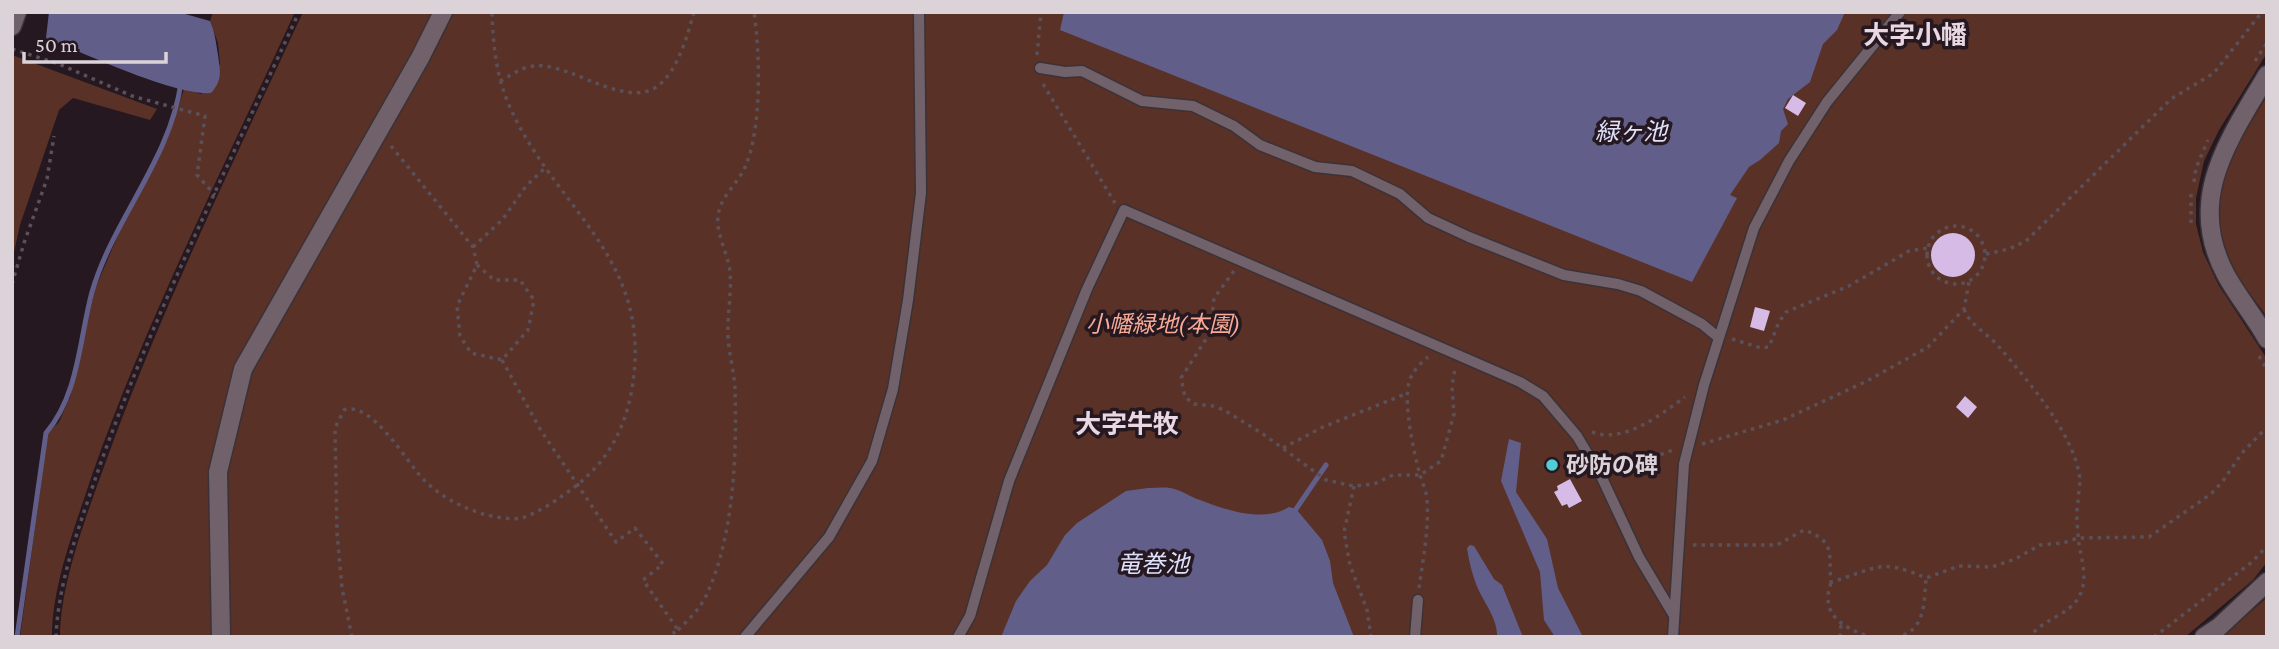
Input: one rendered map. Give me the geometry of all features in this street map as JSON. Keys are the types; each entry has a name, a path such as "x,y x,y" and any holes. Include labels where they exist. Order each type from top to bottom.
{"street":[{"path":"221,637 218,472 243,369 420,58 443,12"},
{"path":"2267,75 2228,140 2215,170 2209,208 2212,240 2227,275 2267,339"},
{"path":"2204,637 2219,627 2267,582"}],"lane":[{"path":"746,637 830,537 872,461 889,401 908,300 921,193 919,12"},
{"path":"1673,637 1684,464 1704,385 1754,228 1789,161 1827,102 1900,12"},
{"path":"1040,68 1065,72 1082,71 1142,101 1193,106 1234,127 1260,145 1315,167 1352,171 1400,194 1428,218 1469,237 1563,275 1618,284 1641,291 1719,336"},
{"path":"958,637 970,616 1009,481 1087,289 1124,209 1460,355 1520,382 1543,396 1577,436 1602,478 1639,557 1673,614"},
{"path":"1415,637 1418,600"}],"path":[{"path":"56,637 57,611 80,526 112,433 158,320 299,12"},
{"path":"352,637 342,588 337,533 335,428 344,410 350,408 378,422 423,480 445,498 463,507 506,518 523,518 552,503 592,473 606,455 628,407 636,350 629,304 622,283 607,253 546,167 515,116 500,81 493,50 492,12"},
{"path":"500,81 528,67 541,66 557,68 618,90 643,93 663,81 673,68 684,46 694,12"},
{"path":"667,637 695,614 715,574 722,550 730,494 735,432 735,386 728,337 730,273 718,227 718,215 724,198 747,164 757,117 758,39 754,12"},
{"path":"1041,12 1037,56 1043,84 1115,202 1124,209"},
{"path":"1986,254 2009,249 2026,241 2171,99 2214,73 2262,12"},
{"path":"12,49 59,64 132,96 205,116 197,175 215,195"},
{"path":"379,131 473,247 477,265 494,280 520,281 534,300 528,330 502,360"},
{"path":"12,284 23,243 47,179 54,136"},
{"path":"473,247 503,219 526,186 546,167"},
{"path":"1950,226 1964,227 1977,234 1986,254 1980,273 1969,282 1955,284 1941,281 1932,271 1927,258 1928,248 1938,232 1950,226"},
{"path":"1719,336 1761,348 1769,347 1786,312 1849,286 1909,251 1928,248"},
{"path":"1240,260 1229,280 1214,298 1210,334 1181,378 1185,397 1194,404 1224,410 1326,480 1354,486 1374,484 1393,475 1420,475 1441,461 1454,414 1452,386 1460,355"},
{"path":"477,265 457,306 460,336 471,353 502,360 540,429 616,542 635,528 663,564 643,580 678,630"},
{"path":"1602,478 1676,448 1688,448 1783,420 1867,382 1928,347 1964,309 1969,282"},
{"path":"1964,309 1970,322 1994,341 2034,388 2069,444 2080,481 2077,504 2078,538 2085,575 2078,599 2064,612 2040,625 2030,637"},
{"path":"1418,600 1428,516 1427,496 1409,418 1409,382 1421,362 1441,348"},
{"path":"1577,436 1590,431 1606,437 1626,431 1649,421 1704,385"},
{"path":"1283,448 1323,427 1408,393"},
{"path":"1831,582 1878,566 1902,567 1926,578 1959,566 1992,567 2015,559 2040,545 2063,543 2078,538 2149,537 2211,495 2242,453 2267,427"},
{"path":"1354,486 1344,531 1350,565 1367,610 1371,637"},
{"path":"1677,544 1777,545 1804,530 1815,534 1829,548 1831,554 1829,601 1832,612 1841,625 1871,637"},
{"path":"2154,637 2252,562 2267,545"},
{"path":"1895,637 1910,631 1923,616 1926,578"},
{"path":"1840,637 1841,625"}],"green space":[{"path":"213,12 295,12 161,301 113,419 65,556 56,597 52,637 20,637 48,433 59,422 70,397 95,289 121,228 167,140 184,89 201,94 220,64 218,43 210,21"},
{"name":"小幡緑地(本園)","path":"303,12 2267,12 2267,53 2219,130 2204,161 2196,198 2196,224 2203,252 2218,284 2267,359 2267,562 2253,580 2185,637 60,637 69,572 90,505 127,406 199,236"},
{"path":"12,55 157,109 150,120 73,98 59,110 20,225 12,261"},
{"path":"2267,96 2267,317 2239,278 2225,247 2220,224 2220,202 2231,160"},
{"path":"2267,597 2267,637 2221,637 2262,602"}],"water":[{"path":"49,12 178,12 210,21 220,75 217,84 211,93 175,88 46,38"},
{"name":"緑ヶ池","path":"1064,12 1845,12 1837,30 1823,44 1810,82 1788,99 1783,109 1788,124 1781,131 1779,143 1749,167 1730,195 1737,198 1692,282 1060,30"},
{"path":"1509,439 1521,443 1516,492 1547,539 1558,588 1583,637 1555,637 1544,620 1540,572 1501,481"},
{"name":"竜巻池","path":"1174,489 1210,504 1245,513 1268,514 1289,507 1296,509 1322,540 1330,561 1333,583 1354,637 1001,637 1016,601 1030,581 1047,565 1065,535 1077,523 1126,491"},
{"path":"1474,546 1494,579 1502,585 1523,637 1497,637 1494,619 1473,575 1467,548"}],"building":[{"path":"1793,95 1806,103 1798,116 1785,108"},
{"path":"1953,233 1969,239 1975,255 1969,271 1953,277 1937,271 1931,255 1937,239"},
{"path":"1755,307 1770,311 1764,331 1750,327"},
{"path":"1965,396 1977,407 1968,418 1956,407"},
{"path":"1570,479 1582,501 1569,508 1567,504 1562,506 1554,492 1558,490 1557,486"}],"waterway":[{"path":"17,637 46,433 57,418 72,384 92,292 101,265 166,137 181,82"},
{"path":"1292,515 1326,465"}],"place":[{"name":"砂防の碑","path":"1552,465"}],"district":[{"name":"大字小幡","path":"1915,35"},
{"name":"大字牛牧","path":"1127,424"}]}
